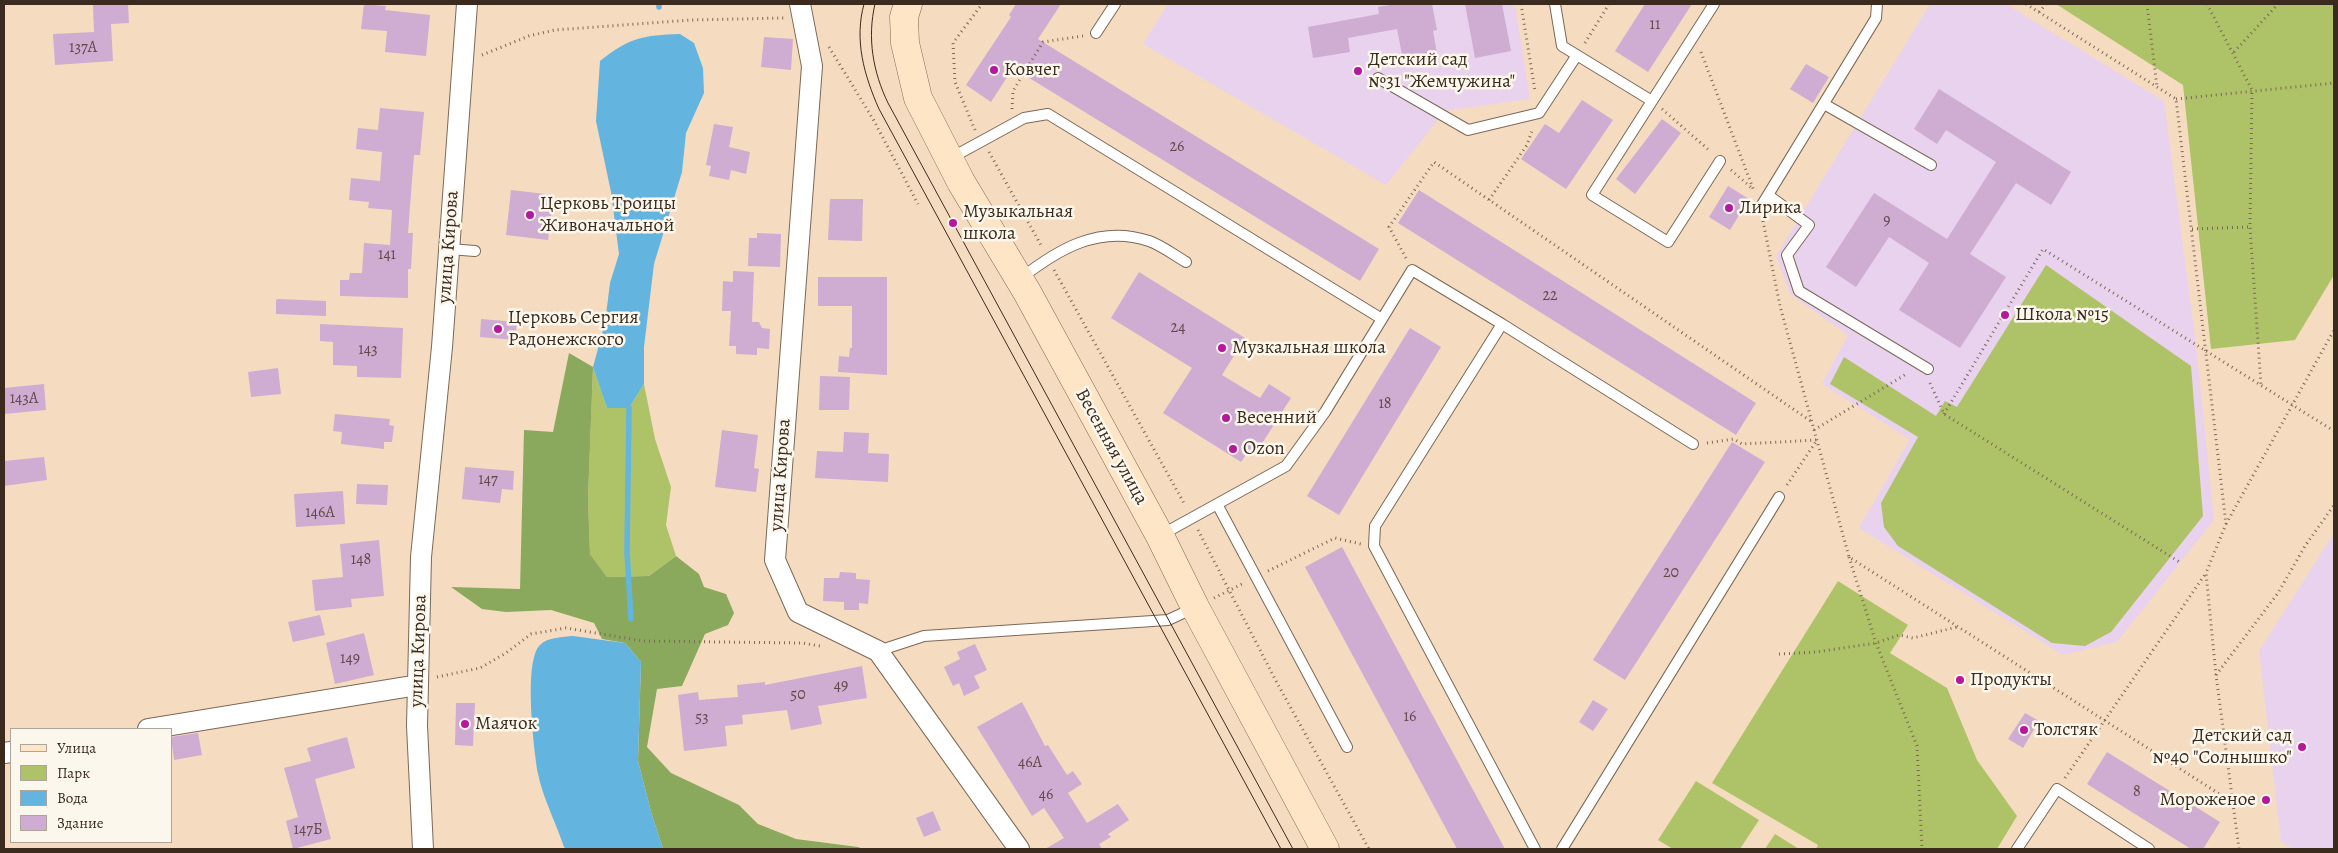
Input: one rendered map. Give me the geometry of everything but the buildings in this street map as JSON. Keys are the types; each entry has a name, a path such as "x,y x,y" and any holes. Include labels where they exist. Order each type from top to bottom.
{"main road":[{"name":"Весенняя улица","path":"908,4 904,17 905,43 918,98 949,159 1020,280 1160,536 1195,607 1325,849"}],"street":[{"name":"улица Кирова","path":"423,849 417,726 426,682 421,557 449,249 467,4"},
{"name":"улица Кирова","path":"802,11 812,66 775,560 798,612 878,651 1019,849"},
{"path":"154,728 426,682"}],"lane":[{"path":"1096,34 1115,4"},
{"path":"1555,4 1562,46 1652,101"},
{"path":"1714,4 1592,195 1668,242 1720,160"},
{"path":"1760,208 1876,18 1877,4"},
{"path":"1378,78 1468,130 1539,114 1577,55"},
{"path":"1824,104 1931,165"},
{"path":"949,159 1024,118 1048,114 1382,319"},
{"path":"1768,195 1809,225 1787,255 1799,291 1925,367"},
{"path":"1020,280 1048,258 1083,240 1111,235 1148,241 1186,262"},
{"path":"449,249 475,251"},
{"path":"1160,536 1286,466 1325,412 1412,270 1694,444"},
{"path":"1502,324 1375,526 1374,546 1386,564 1535,849"},
{"path":"1562,849 1779,497"},
{"path":"1217,504 1347,746"},
{"path":"878,651 924,636 1168,620 1195,607"},
{"path":"2017,849 2057,789 2149,849"}],"path":[{"path":"982,4 953,43 955,82 969,119 1192,518 1276,681 1369,849"},
{"path":"1577,55 1610,4"},
{"path":"2026,4 2176,99 2334,83"},
{"path":"2039,12 2046,4"},
{"path":"2147,4 2157,87"},
{"path":"2206,4 2234,52 2252,90 2250,227 2261,386"},
{"path":"2234,52 2278,4"},
{"path":"463,62 529,36 555,30 802,11 825,40 873,120 918,204"},
{"path":"1012,124 1013,91 1043,42 1096,34"},
{"path":"1694,35 1760,208 1780,306 1849,557 1876,643 1918,746 1922,849"},
{"path":"2176,99 2226,524"},
{"path":"1652,101 1753,190"},
{"path":"1412,270 1389,227 1434,162 1812,422"},
{"path":"2192,229 2250,227"},
{"path":"1944,414 2042,249 2334,431"},
{"path":"2057,789 2206,573 2226,524 2334,330"},
{"path":"1814,430 1925,367 1944,414 2181,563"},
{"path":"1694,444 1734,439 1742,444 1817,440"},
{"path":"1779,497 1817,440"},
{"path":"2216,675 2278,593 2305,546 2334,506"},
{"path":"1269,571 1335,538 1374,546"},
{"path":"1849,557 2232,802"},
{"path":"2206,573 2216,675 2239,849"},
{"path":"1779,654 1816,652 1876,643 1899,635 1913,638 1957,626"},
{"path":"426,682 480,668 506,653 530,634 566,628 643,641 802,643 827,647"}],"shaded area":[{"name":"Детский сад №31 \"Жемчужина\"","path":"1168,4 1515,4 1530,99 1445,111 1386,185 1143,44"},
{"name":"Школа №15","path":"1930,4 2006,4 2164,101 2196,345 2214,520 2117,642 2063,655 1859,528 1910,439 1822,384 1848,335 1790,294 1776,256"},
{"name":"Детский сад №40 \"Солнышко\"","path":"2334,533 2334,849 2294,849 2281,842 2259,651"}],"green space":[{"path":"2056,4 2334,4 2334,275 2295,340 2211,349 2183,85"},
{"path":"2046,265 2191,366 2203,516 2111,632 2085,646 2052,643 1898,546 1884,527 1881,503 1918,437 1830,384 1844,357 1936,416 1945,401 1957,407"},
{"path":"569,353 593,367 588,499 590,554 607,577 649,576 676,556 699,574 704,587 726,594 734,613 728,625 705,634 682,686 657,689 647,747 671,773 739,805 758,824 796,839 863,849 663,849 638,761 641,662 625,643 602,639 594,623 551,610 506,612 482,609 451,587 520,589 524,430 553,432"},
{"path":"593,367 607,408 629,408 644,384 655,439 671,487 666,525 676,556 649,576 607,577 590,554 588,499"},
{"path":"1838,581 1908,625 1890,653 1947,688 1977,760 2017,816 1997,849 1816,849 1818,845 1712,783"},
{"path":"1696,781 1759,820 1740,849 1673,849 1658,840"},
{"path":"1775,834 1799,849 1765,849"}],"water":[{"path":"680,34 694,43 703,68 704,93 686,133 682,172 654,264 644,347 644,384 629,408 607,408 593,367 605,323 610,283 619,254 611,192 596,121 600,61 620,47 637,39 656,35"},
{"path":"573,636 625,643 641,662 638,761 663,849 566,849 564,847 538,774 532,727 531,687 535,654 540,645 551,639"}],"waterway":[{"path":"629,408 627,552 631,619"}],"tram line":[{"path":"864,4 861,17 860,44 865,70 879,109 1281,849"},
{"path":"875,4 872,29 873,55 875,67 888,103 1293,849"}],"place":[{"name":"Ковчег","path":"994,70"},
{"name":"Детский сад №31 \"Жемчужина\"","path":"1358,71"},
{"name":"Лирика","path":"1729,208"},
{"name":"Церковь Троицы Живоначальной","path":"530,215"},
{"name":"Музыкальная школа","path":"953,223"},
{"name":"Школа №15","path":"2005,315"},
{"name":"Церковь Сергия Радонежского","path":"498,329"},
{"name":"Музкальная школа","path":"1222,348"},
{"name":"Весенний","path":"1226,418"},
{"name":"Ozon","path":"1233,449"},
{"name":"Продукты","path":"1960,680"},
{"name":"Маячок","path":"465,724"},
{"name":"Толстяк","path":"2024,730"},
{"name":"Детский сад №40 \"Солнышко\"","path":"2302,747"},
{"name":"Мороженое","path":"2266,800"}]}
